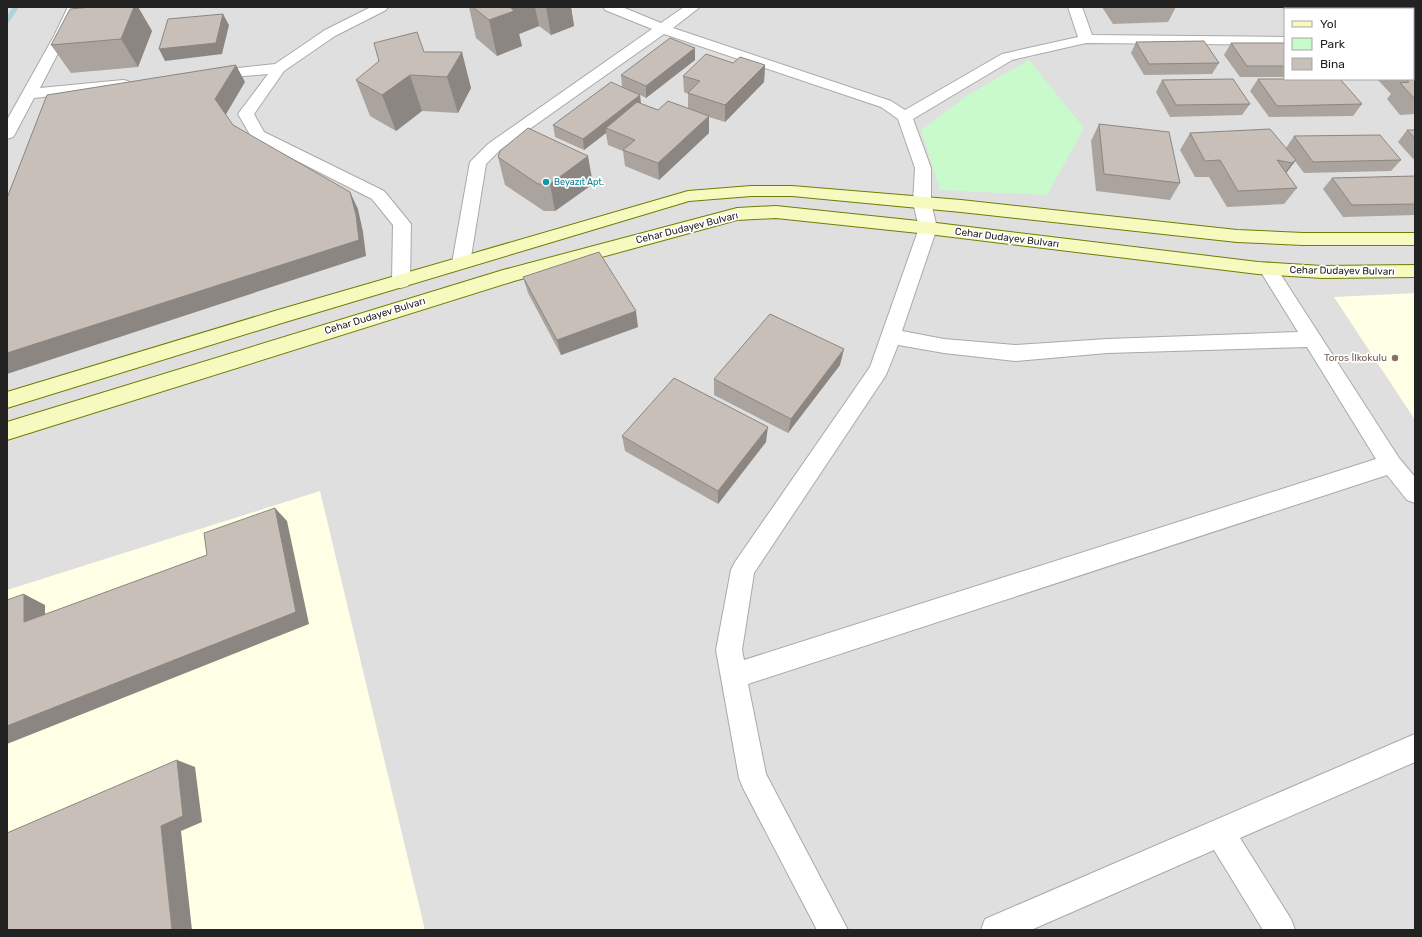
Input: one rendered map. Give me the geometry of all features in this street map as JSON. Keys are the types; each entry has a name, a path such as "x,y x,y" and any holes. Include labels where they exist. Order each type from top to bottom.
{"street":[{"path":"7,134 30,94 75,7"},
{"path":"381,7 330,33 279,68 246,114 258,135 378,195 402,224 400,281"},
{"path":"610,7 663,29 886,104 905,117 923,168 922,202 928,228 879,370 742,570 729,650 754,778 832,930"},
{"path":"461,263 478,162 494,147 693,7"},
{"path":"1075,7 1086,39"},
{"path":"905,117 1007,57 1086,39 1284,41"},
{"path":"193,77 279,68"},
{"path":"30,94 139,83"},
{"path":"7,400 400,281 688,196 751,191 792,190 922,202 1237,236 1303,239 1415,239"},
{"name":"Cehar Dudayev Bulvarı","path":"7,430 510,275 737,214 776,212 928,228 1268,269 1322,272 1415,272"},
{"path":"1268,269 1391,464 1415,493"},
{"path":"890,336 944,346 1015,353 1107,346 1313,339"},
{"path":"734,676 1391,464"},
{"path":"996,930 1415,748"},
{"path":"1220,832 1280,930"}],"shaded area":[{"path":"7,7 1415,7 1415,930 7,930"},
{"name":"Toros İlkokulu","path":"1415,293 1415,420 1334,297"},
{"path":"320,491 425,930 7,930 7,590"}],"green space":[{"path":"1029,60 1084,128 1047,195 940,190 921,130 968,95"}],"building":[{"path":"91,7 134,7 121,39 51,45 70,9"},
{"path":"473,7 510,7 514,11 489,20"},
{"path":"223,14 216,43 159,49 168,19"},
{"path":"417,32 424,52 462,52 447,77 410,75 382,95 356,80 379,61 374,43"},
{"path":"1415,35 1415,98 1400,83 1409,82 1407,80 1414,80"},
{"path":"670,38 695,48 646,86 621,75"},
{"path":"1204,41 1219,63 1149,64 1136,42"},
{"path":"1231,43 1284,43 1284,66 1247,66"},
{"path":"706,54 733,63 740,57 765,65 725,105 688,93 700,81 683,76"},
{"path":"236,65 215,99 233,125 350,192 356,215 359,240 7,353 7,198 47,95"},
{"path":"1233,79 1250,104 1176,105 1162,80"},
{"path":"1258,79 1341,80 1362,104 1277,106"},
{"path":"611,82 640,95 583,139 553,125"},
{"path":"668,101 709,116 658,163 623,150 635,140 606,128 637,102 658,110"},
{"path":"1099,124 1169,132 1180,183 1104,174"},
{"path":"528,128 588,156 550,184 538,184 498,157 500,151"},
{"path":"1270,129 1296,160 1292,163 1277,160 1297,188 1238,191 1220,160 1205,161 1190,133"},
{"path":"1407,130 1415,130 1415,138"},
{"path":"1380,135 1401,160 1313,162 1294,136"},
{"path":"1415,176 1415,204 1352,205 1332,178"},
{"path":"599,252 636,311 557,340 523,277"},
{"path":"770,314 844,349 791,419 714,379"},
{"path":"674,378 768,427 718,491 622,436"},
{"path":"275,508 296,612 7,726 7,600 24,594 24,622 207,555 204,533"},
{"path":"177,760 183,816 161,826 172,930 7,930 7,833"}],"waterway":[{"path":"7,21 16,7"}],"place":[{"name":"Beyazıt Apt.","path":"546,182"},
{"name":"Toros İlkokulu","path":"1395,358"}]}
